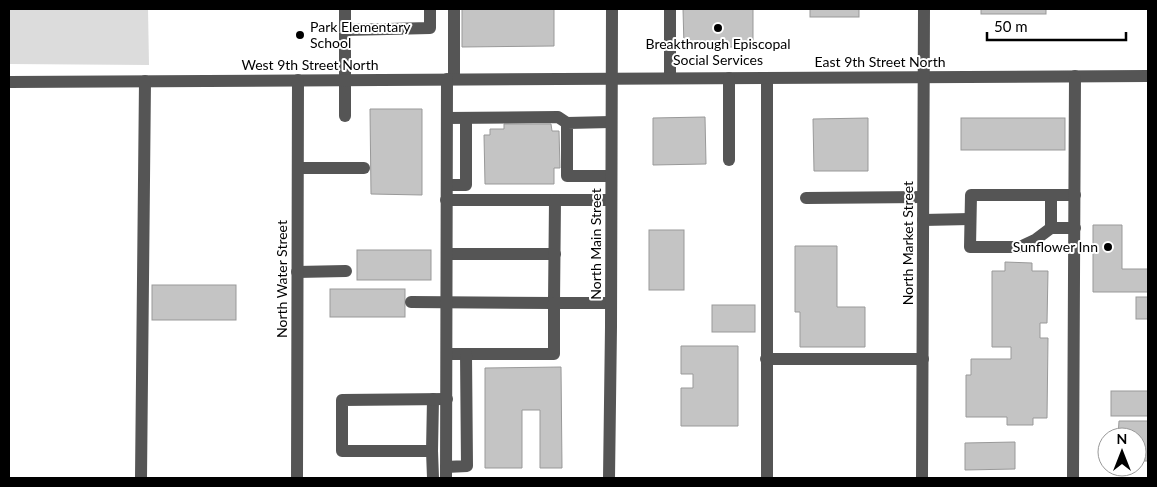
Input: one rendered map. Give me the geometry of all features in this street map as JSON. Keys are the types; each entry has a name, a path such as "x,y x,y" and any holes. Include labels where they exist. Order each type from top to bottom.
{"street":[{"path":"345,9 345,116"},
{"path":"345,30 430,28 430,9"},
{"path":"454,9 451,80 447,118 446,472 467,466 466,354"},
{"name":"North Main Street","path":"608,478 611,303 612,9"},
{"path":"670,9 670,78"},
{"name":"North Market Street","path":"922,478 924,9"},
{"path":"1073,478 1075,76"},
{"name":"East 9th Street North","path":"611,78 1148,76"},
{"name":"West 9th Street North","path":"9,82 611,78"},
{"path":"729,78 729,160"},
{"path":"766,78 766,478"},
{"name":"North Water Street","path":"297,478 298,80"},
{"path":"140,478 145,81"},
{"path":"447,118 558,117 567,123 611,122"},
{"path":"446,186 466,185 466,118"},
{"path":"567,123 567,176 611,176"},
{"path":"298,168 364,168"},
{"path":"1074,195 971,195 970,247 1020,247 1035,240 1050,228 1074,228"},
{"path":"1050,195 1050,228"},
{"path":"806,198 923,197"},
{"path":"446,200 611,200"},
{"path":"446,354 554,354 555,200"},
{"path":"923,220 970,219"},
{"path":"446,254 555,254"},
{"path":"298,272 346,271"},
{"path":"411,302 611,303"},
{"path":"766,359 923,359"},
{"path":"433,399 433,478"},
{"path":"432,451 342,451 342,400 446,399"}],"shaded area":[{"path":"9,9 148,9 149,65 9,64"}],"building":[{"path":"462,9 554,9 554,46 462,47"},
{"name":"Breakthrough Episcopal Social Services","path":"683,9 753,9 753,47 684,47"},
{"path":"810,9 859,9 859,17 810,17"},
{"path":"981,9 1046,9 1046,14 981,14"},
{"path":"370,109 422,109 422,195 371,194"},
{"path":"705,117 706,164 653,165 653,118"},
{"path":"868,118 868,171 814,171 813,119"},
{"path":"961,118 1065,118 1065,150 961,150"},
{"path":"504,124 551,124 552,131 559,131 560,168 554,168 554,184 485,184 484,135 490,135 490,129 504,129"},
{"name":"Sunflower Inn","path":"1093,225 1122,225 1122,269 1148,269 1148,292 1093,292"},
{"path":"649,230 684,230 684,290 649,290"},
{"path":"795,246 837,246 837,307 865,307 865,347 800,347 800,312 795,312"},
{"path":"357,250 431,250 431,280 357,280"},
{"path":"1005,262 1032,263 1032,271 1048,271 1047,323 1040,323 1040,338 1048,338 1047,418 1033,418 1033,425 1007,425 1007,417 966,417 966,375 971,375 971,359 1011,359 1011,347 992,347 992,271 1005,271"},
{"path":"152,285 236,285 236,320 152,320"},
{"path":"330,289 405,289 405,317 330,317"},
{"path":"1136,297 1148,297 1148,319 1136,319"},
{"path":"712,305 755,305 755,332 712,332"},
{"path":"681,346 738,346 738,426 681,426 681,388 693,388 693,374 681,374"},
{"path":"561,367 562,468 540,468 540,410 522,410 522,468 485,468 485,368"},
{"path":"1111,391 1148,391 1148,416 1111,416"},
{"path":"1119,421 1148,421 1148,461 1147,427 1119,427"},
{"path":"1015,442 1015,469 965,470 965,443"}],"place":[{"name":"Breakthrough Episcopal Social Services","path":"718,28"},
{"name":"Park Elementary School","path":"300,35"},
{"name":"Sunflower Inn","path":"1108,247"}]}
